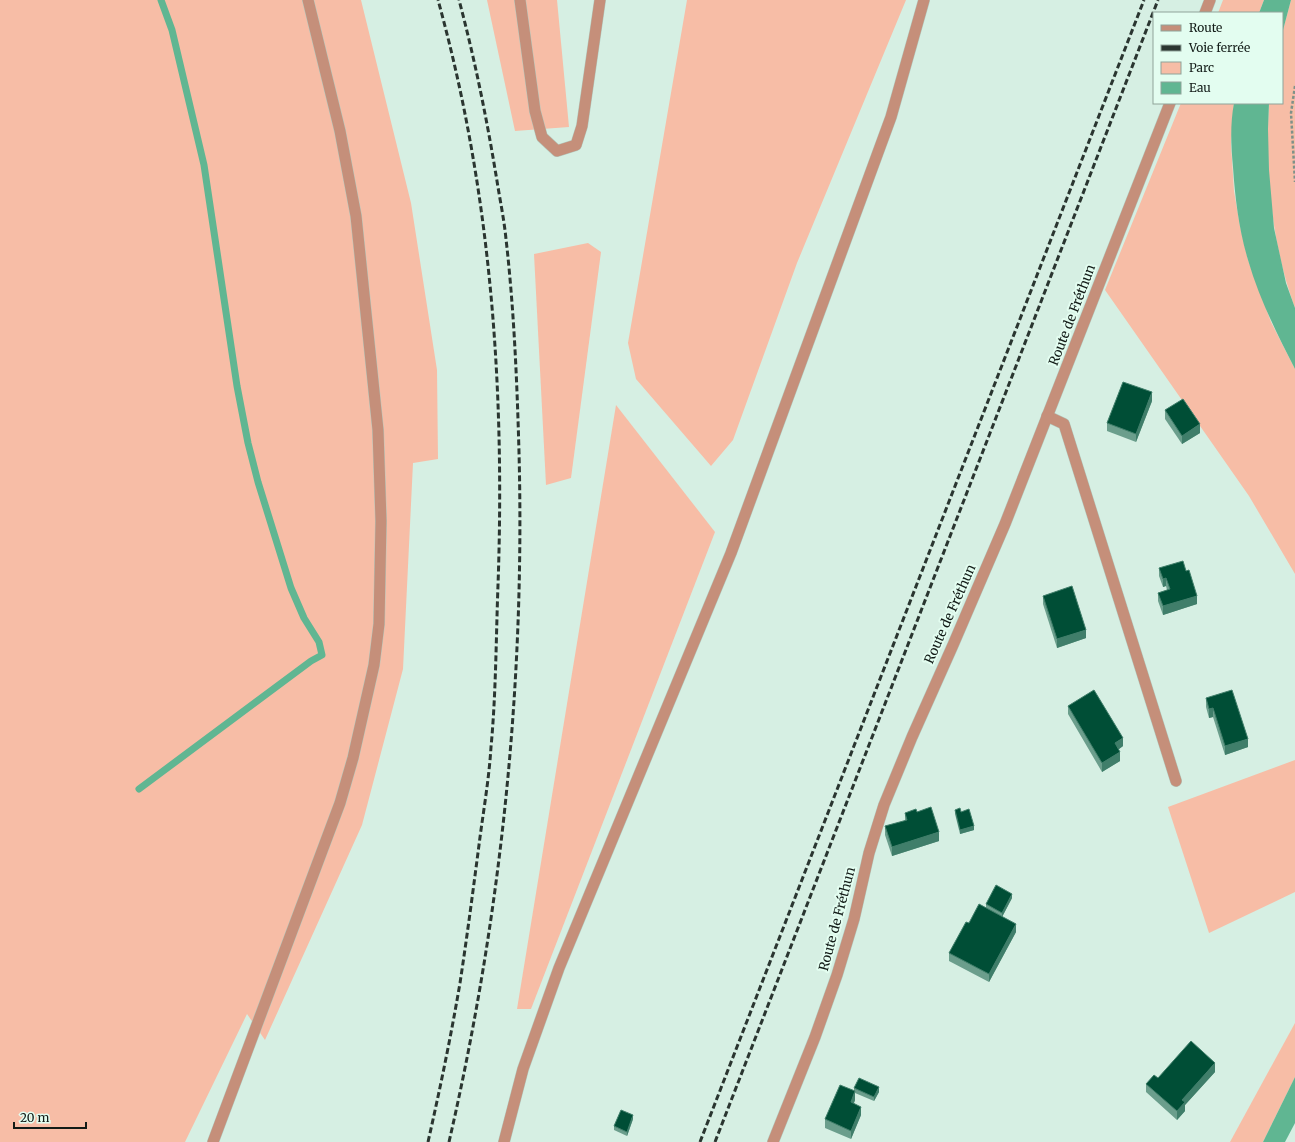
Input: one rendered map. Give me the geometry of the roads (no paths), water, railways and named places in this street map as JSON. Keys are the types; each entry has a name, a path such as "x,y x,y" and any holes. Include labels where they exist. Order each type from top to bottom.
{"street":[{"path":"213,1142 340,803 374,665 379,624 381,521 378,430 356,216 338,124 308,0"},
{"path":"520,0 535,111 542,137 557,151 576,145 582,126 600,0"},
{"path":"504,1142 523,1069 559,968 731,553 891,117 924,0"},
{"path":"1205,12 1210,0"},
{"name":"Route de Fréthun","path":"773,1142 815,1037 837,975 854,919 869,853 884,805 912,737 978,587 1170,104"},
{"path":"1047,416 1064,424 1176,781"}],"water":[{"path":"1264,0 1291,0 1283,30 1283,12 1259,12"},
{"path":"1234,104 1269,104 1269,170 1274,228 1286,283 1295,308 1295,369 1263,302 1252,274 1242,237 1236,202 1232,151 1231,127"},
{"path":"1295,1077 1295,1123 1285,1142 1263,1142"}],"waterway":[{"path":"139,789 311,661 322,655 319,642 304,618 291,588 258,482 248,443 237,386 204,165 172,30 161,0"}],"railway":[{"path":"428,1142 460,983 489,772 495,687 500,511 496,364 482,217 471,144 456,72 438,0"},
{"path":"449,1142 483,971 496,886 506,799 513,713 518,626 520,539 516,372 511,292 505,232 485,113 459,0"},
{"path":"700,1142 1144,0"},
{"path":"1153,12 1158,0"},
{"path":"715,1142 1153,13"}]}
